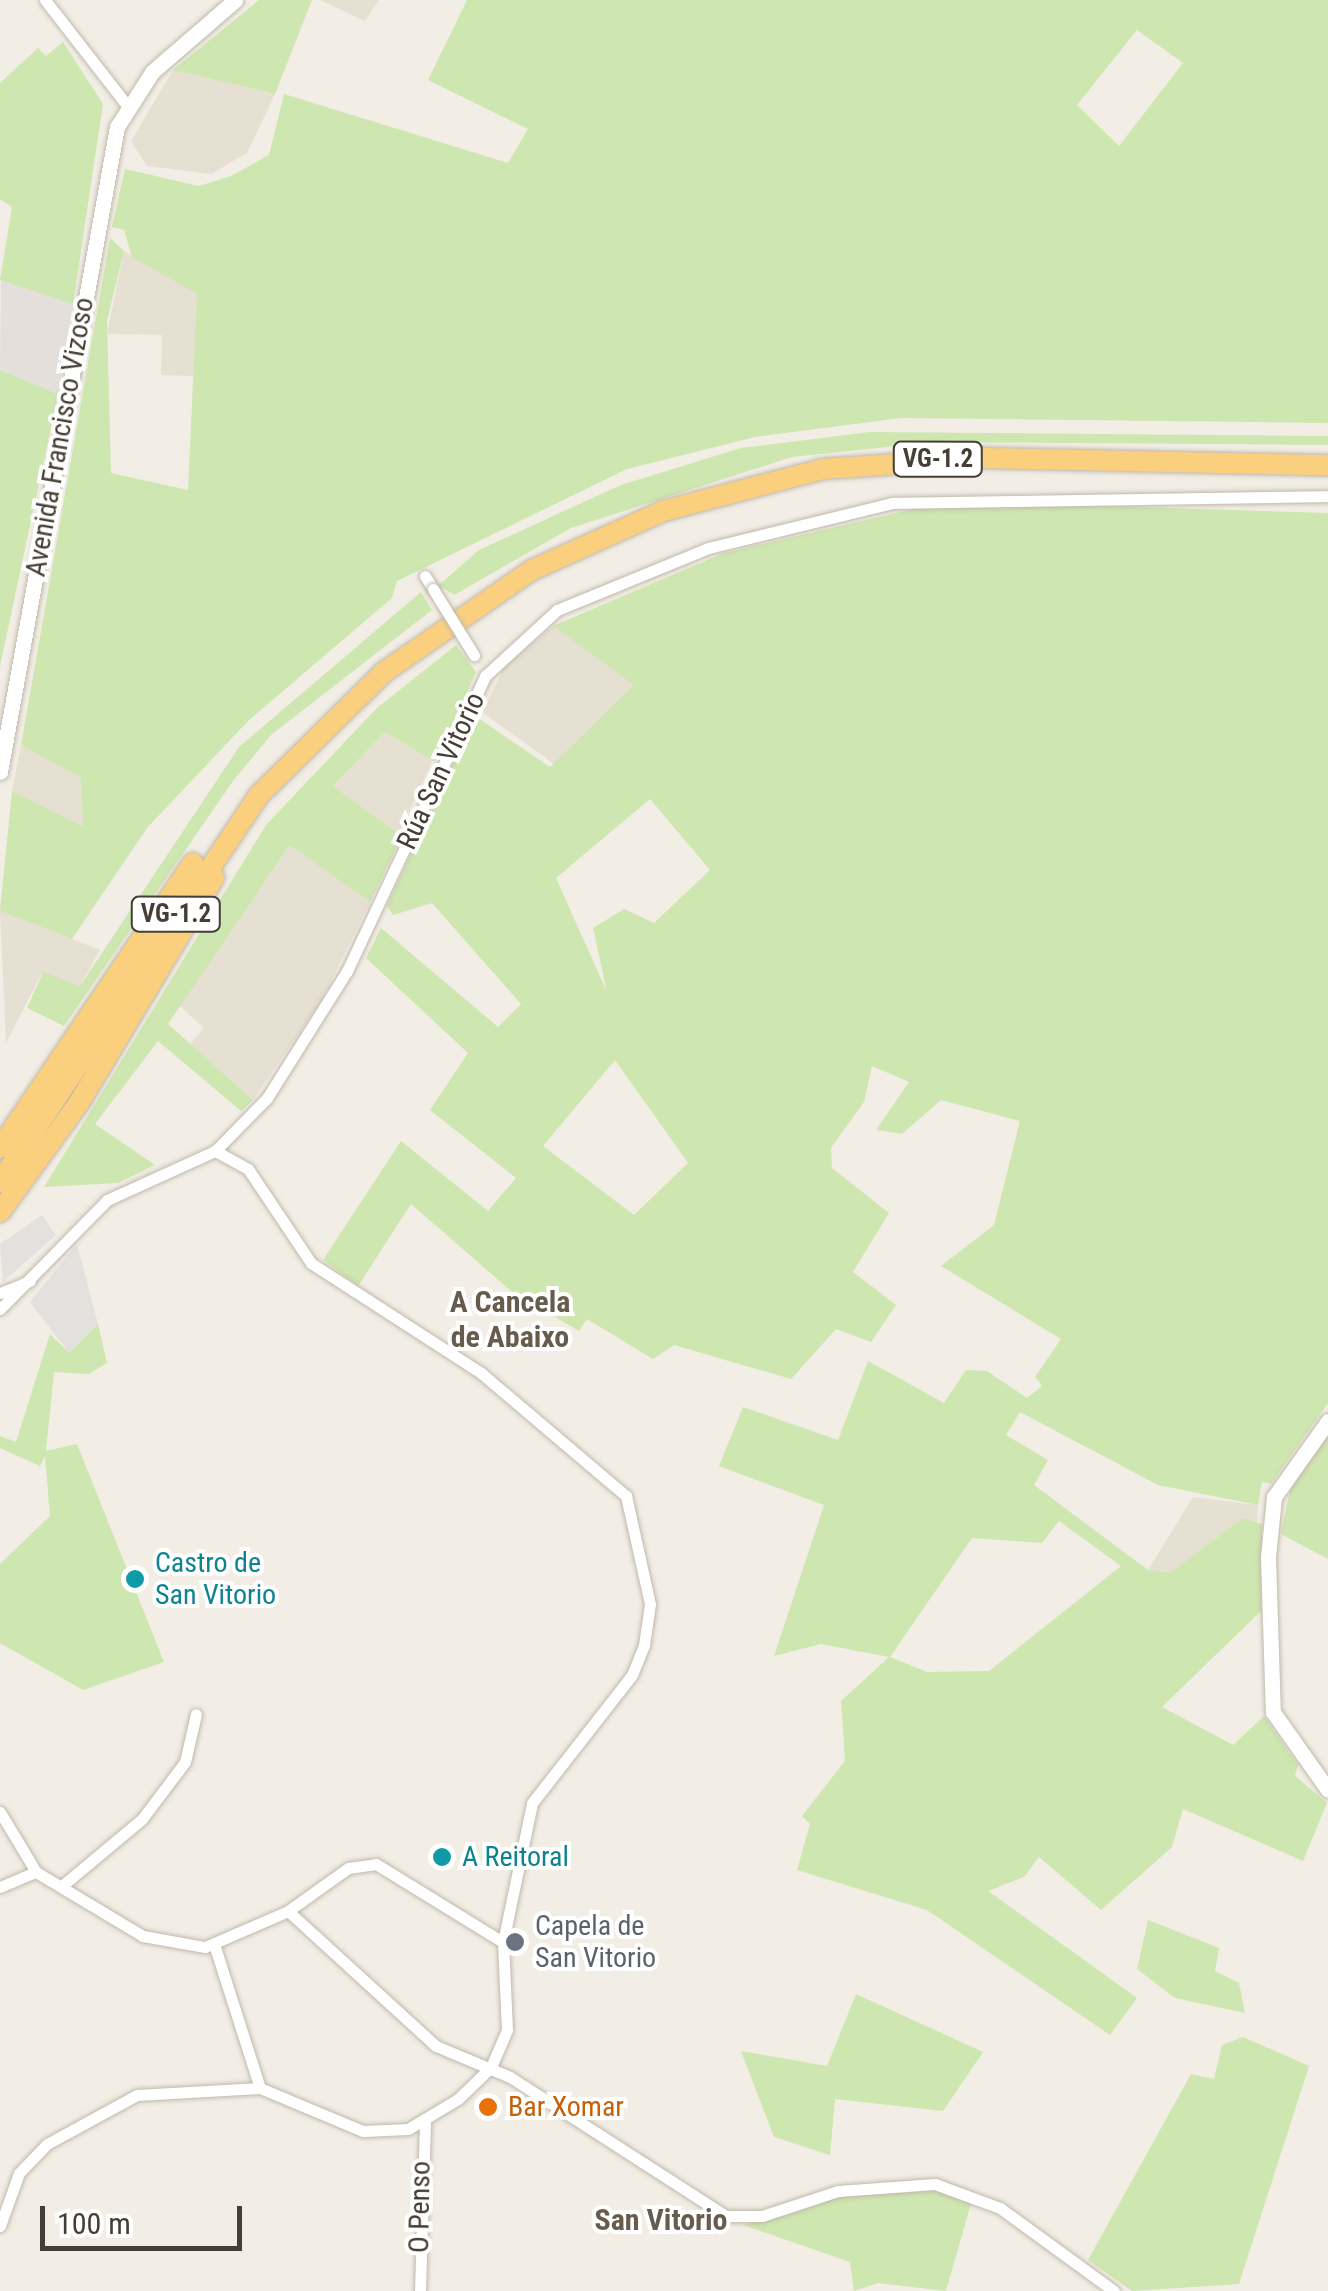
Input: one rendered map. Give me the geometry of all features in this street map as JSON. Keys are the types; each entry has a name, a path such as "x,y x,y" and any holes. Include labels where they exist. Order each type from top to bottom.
{"highway":[{"name":"VG-1.2","path":"0,1182 259,794 384,672 563,554 680,506 783,477 932,459 1328,465"},
{"path":"0,1212 79,1103 223,860 384,672"},
{"path":"0,1148 234,806 259,794"}],"street":[{"path":"44,0 126,104 234,0"},
{"name":"Avenida Francisco Vizoso","path":"0,772 126,104"},
{"name":"Rúa San Vitorio","path":"0,1308 34,1279 107,1200 215,1151 267,1098 347,972 486,676 557,610 708,548 843,514 965,495 1328,496"},
{"path":"424,576 486,676"},
{"path":"0,2226 19,2174 89,2118 137,2095 260,2088 336,2128 426,2123 491,2067 507,2030 504,1942 532,1803 632,1675 644,1646 650,1604 626,1496 480,1373 311,1263 248,1169 215,1151"},
{"path":"0,1293 34,1279"},
{"path":"1328,1420 1274,1497 1268,1557 1273,1712 1328,1790"},
{"path":"63,1885 142,1819 184,1762 196,1714"},
{"path":"0,1812 36,1872 143,1936 214,1944 288,1911 320,1883 376,1864 504,1942"},
{"path":"0,1887 36,1872"},
{"path":"288,1911 436,2046 491,2067 726,2216 850,2189 935,2184 1000,2208 1114,2291"},
{"path":"214,1944 260,2088"},
{"name":"O Penso","path":"420,2291 426,2123"}],"shaded area":[{"path":"320,0 379,0 365,21"},
{"path":"173,70 275,94 247,153 211,174 147,166 131,141"},
{"path":"124,251 197,294 195,376 161,375 162,335 107,334"},
{"path":"1,276 73,304 58,394 0,370"},
{"path":"553,626 635,685 554,764 482,712 505,666"},
{"path":"385,732 433,760 399,834 333,786"},
{"path":"21,745 81,778 83,828 12,791"},
{"path":"291,844 370,902 321,1001 253,1100 190,1044 204,1028 180,1006"},
{"path":"0,911 100,950 80,986 42,973 6,1043"},
{"path":"42,1215 56,1235 3,1282 0,1244"},
{"path":"77,1244 98,1324 69,1353 30,1302"},
{"path":"1193,1497 1258,1505 1257,1522 1243,1518 1170,1574 1148,1570"}],"green space":[{"path":"259,0 312,0 275,94 173,70"},
{"path":"467,0 1328,0 1328,423 901,418 755,437 627,469 397,581 392,598 249,720 147,828 72,939 0,911 12,791 83,827 81,778 21,745 110,238 124,251 107,321 111,473 188,490 197,294 132,257 124,230 112,227 125,169 199,186 231,176 269,155 284,94 508,163 528,129 428,80","holes":["1137,30 1183,63 1119,146 1077,105"]},
{"path":"63,42 103,104 73,304 0,280 12,207 0,199 0,83 38,48 46,56"},
{"path":"0,370 58,394 0,666"},
{"path":"870,432 1328,436 1328,445 935,442 792,457 571,528 454,595 439,585 479,550 621,485 741,448"},
{"path":"948,501 1328,513 1328,1403 1271,1484 1262,1482 1258,1505 1158,1485 1020,1412 1006,1435 1048,1460 1034,1485 1148,1570 1170,1573 1243,1518 1262,1524 1261,1611 1162,1707 1233,1745 1264,1716 1298,1765 1295,1776 1327,1803 1303,1861 1183,1809 1172,1847 1101,1910 1039,1857 1024,1877 988,1891 1137,1998 1110,2035 927,1910 797,1870 810,1824 802,1816 845,1761 841,1701 889,1657 821,1644 774,1656 824,1505 719,1466 743,1407 838,1440 868,1361 944,1403 966,1370 987,1371 1027,1398 1042,1386 1035,1377 1061,1339 941,1266 994,1225 1020,1121 941,1100 902,1134 876,1130 909,1082 872,1066 864,1102 831,1148 832,1168 889,1213 853,1272 896,1305 871,1342 836,1329 791,1379 674,1345 653,1359 587,1319 579,1331 511,1291 411,1204 358,1286 323,1260 401,1141 488,1211 516,1178 430,1110 468,1053 366,958 381,928 498,1027 521,1004 432,903 393,915 387,906 475,716 550,767 634,685 553,626 724,553","holes":["650,799 710,870 654,923 624,909 593,928 607,992 556,878","615,1060 688,1163 634,1215 543,1146","1059,1521 1121,1566 989,1671 927,1672 890,1657 972,1538 1042,1543"]},
{"path":"421,592 432,610 271,735 233,781 64,1026 27,1008 43,972 80,986 239,747"},
{"path":"456,645 476,672 435,762 385,732 333,786 402,836 370,902 290,845 168,1024 253,1100 241,1111 158,1041 95,1124 155,1165 118,1183 44,1187 266,825 377,708"},
{"path":"98,1324 107,1363 89,1374 54,1372 46,1451 77,1444 164,1662 83,1690 0,1643 0,1564 50,1516 45,1456 40,1466 0,1448 0,1436 16,1442 50,1334 69,1353"},
{"path":"1328,1435 1328,1559 1281,1534 1290,1490"},
{"path":"1148,1920 1219,1948 1215,1971 1239,1983 1245,2013 1175,1998 1137,1969"},
{"path":"856,1994 983,2052 943,2111 835,2099 830,2155 774,2137 741,2051 827,2066"},
{"path":"1243,2037 1309,2066 1239,2284 1132,2291 1088,2260 1191,2074 1214,2079 1222,2045"},
{"path":"920,2187 972,2200 946,2291 878,2283 854,2291 850,2262 743,2225 835,2197"}],"place":[{"name":"Castro de San Vitorio","path":"135,1579"},
{"name":"A Reitoral","path":"442,1857"},
{"name":"Capela de San Vitorio","path":"515,1942"},
{"name":"Bar Xomar","path":"488,2107"}],"district":[{"name":"A Cancela de Abaixo","path":"510,1319"},
{"name":"San Vitorio","path":"661,2220"}]}
